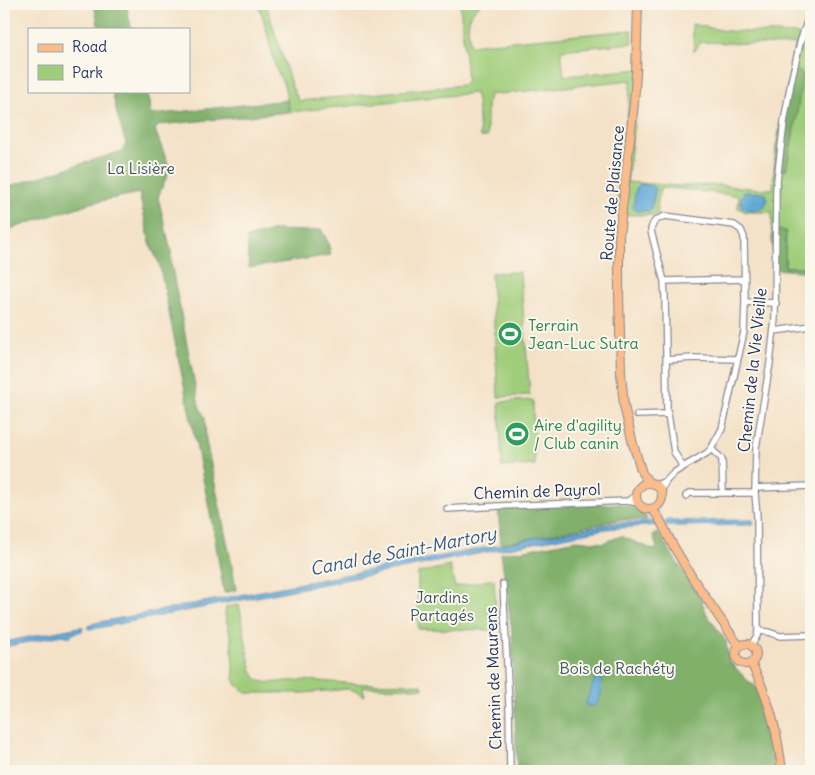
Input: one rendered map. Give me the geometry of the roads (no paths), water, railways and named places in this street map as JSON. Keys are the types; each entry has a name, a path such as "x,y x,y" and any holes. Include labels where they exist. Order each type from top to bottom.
{"main road":[{"name":"Route de Plaisance","path":"638,4 634,103 619,236 619,294 622,393 627,420 642,473 652,486"},
{"path":"652,486 662,497 662,501 655,508 644,508 637,499 637,491 652,486"},
{"path":"655,508 693,579 739,646"},
{"path":"751,645 755,649 755,658 751,663 744,664 737,658 736,652 739,646 751,645"},
{"path":"751,663 773,718 782,771"}],"street":[{"name":"Chemin de la Vie Vieille","path":"751,645 758,631 756,448 774,331 778,163 791,82 800,43 811,10"},
{"path":"652,486 666,481 675,472 707,453 711,448 722,429 744,332 744,237 741,230 734,225 665,216 656,219 651,231 664,281 668,414 674,452 683,467"},
{"path":"664,281 744,279"},
{"path":"745,302 776,303"},
{"path":"774,331 811,326"},
{"path":"666,360 693,358 738,359"},
{"path":"637,415 668,414"},
{"path":"711,448 722,459 723,494"},
{"path":"686,496 690,493 723,494 811,486"},
{"name":"Chemin de Payrol","path":"447,509 628,501 637,499"},
{"name":"Chemin de Maurens","path":"503,584 510,771"},
{"path":"758,631 780,636 811,635"}],"water":[{"path":"640,184 652,186 656,189 649,211 636,211 633,207 636,187"},
{"path":"744,192 765,193 767,200 764,208 745,209 741,203"},
{"path":"668,519 672,521 753,520 754,524 667,526 665,522"},
{"path":"651,520 659,525 605,529 88,629 88,626 95,623 603,525 648,522"},
{"path":"83,627 82,631 72,634 71,637 62,635 4,647 4,642"},
{"path":"596,676 602,679 601,694 596,706 587,706 586,703"}],"place":[{"name":"Terrain Jean-Luc Sutra","path":"510,334"},
{"name":"Aire d'agility / Club canin","path":"517,434"}],"park label":[{"name":"La Lisière","path":"141,168"},
{"name":"Jardins Partagés","path":"442,606"},
{"name":"Bois de Rachéty","path":"617,668"}],"water label":[{"name":"Canal de Saint-Martory","path":"403,551"}]}
